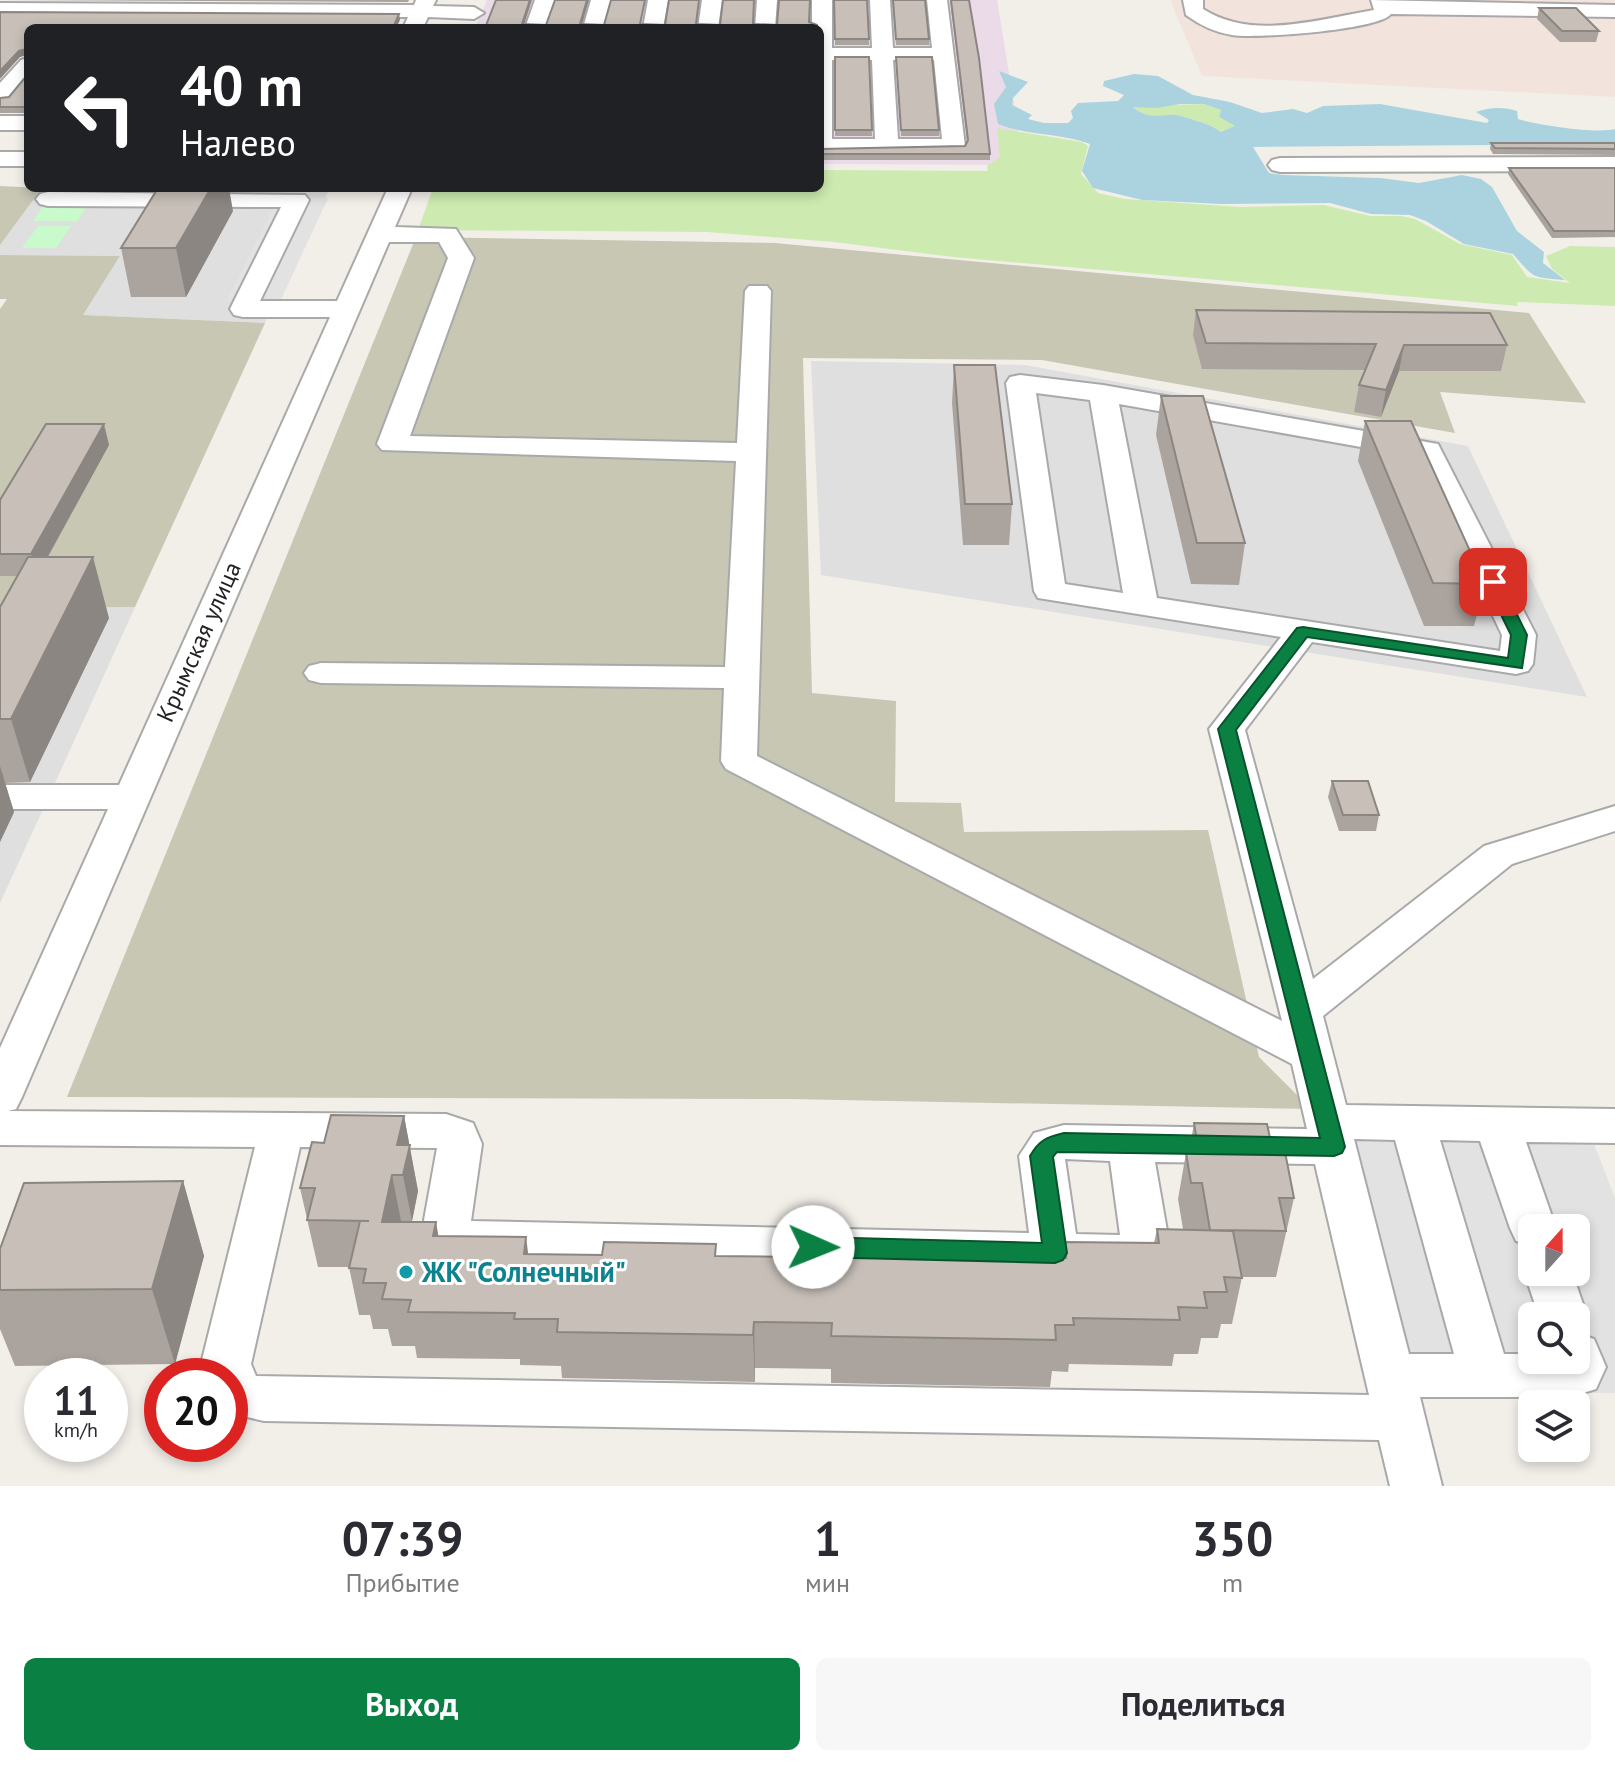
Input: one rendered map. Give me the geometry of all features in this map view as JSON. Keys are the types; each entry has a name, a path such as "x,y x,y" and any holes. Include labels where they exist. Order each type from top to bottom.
{"street":[{"path":"536,24 545,0"},
{"path":"594,24 601,0"},
{"path":"654,24 658,0"},
{"path":"709,24 712,0"},
{"path":"765,24 767,0"},
{"path":"821,24 822,0"},
{"path":"880,0 887,146"},
{"path":"824,146 954,146 937,0"},
{"path":"1193,0 1193,11 1204,21 1221,28 1255,33 1380,15 1383,4 1615,11"},
{"path":"63,24 80,5"},
{"path":"124,24 140,5"},
{"path":"186,24 200,5"},
{"path":"0,25 13,6 256,5 314,13 474,14"},
{"path":"244,24 256,5"},
{"path":"824,54 944,54"},
{"path":"0,99 24,69"},
{"path":"0,99 24,101"},
{"path":"0,123 24,123"},
{"path":"0,159 24,159"},
{"path":"1280,165 1615,164"},
{"name":"Крымская улица","path":"1,1101 398,192"},
{"path":"48,199 297,200 243,309 346,309"},
{"path":"378,235 447,234 461,258 392,444 751,452"},
{"path":"758,291 739,761 1310,1054"},
{"path":"1020,383 1103,393 1428,450 1519,635 1516,664 1050,591 1020,383"},
{"path":"1103,393 1142,606"},
{"path":"1303,632 1227,729 1301,1011 1416,1486"},
{"path":"321,673 742,678"},
{"path":"0,797 132,797"},
{"path":"1301,1011 1498,855 1615,818"},
{"path":"1,1101 282,1130 446,1131 457,1135 460,1144 447,1220 451,1235 464,1240 1131,1254 1142,1250 1145,1242 1130,1144"},
{"path":"1413,1123 1485,1376"},
{"path":"1055,1253 1042,1156 1050,1145 1064,1142 1130,1144 1331,1135 1413,1123 1615,1126"},
{"path":"1497,1124 1528,1214"},
{"path":"227,1358 282,1130"},
{"path":"248,1396 264,1399 1394,1396 1485,1376 1578,1374"}],"shaded area":[{"path":"487,0 997,0 1024,165 824,164 824,24 477,24"},
{"path":"1170,0 1615,0 1615,97 1202,76"},
{"path":"0,186 24,187 24,192 39,192 0,245"},
{"path":"39,192 328,192 265,323 83,315 120,256 0,255 0,245"},
{"path":"309,198 328,198 278,306 257,306"},
{"path":"274,207 287,208 241,301 226,301"},
{"path":"416,237 775,243 1529,313 1586,403 1440,392 1455,433 1042,360 803,358 812,693 896,701 895,802 961,803 964,832 1208,830 1259,1057 1311,1109 789,1099 67,1097"},
{"path":"0,255 120,256 83,315 265,323 135,607 0,608 0,309 7,299 0,299"},
{"path":"811,361 1025,365 1468,446 1587,697 821,575"},
{"path":"135,607 44,807 0,903 0,608"},
{"path":"1350,1130 1589,1131 1615,1198 1615,1393 1518,1390 1518,1393 1416,1393"}],"green space":[{"path":"1204,104 1221,110 1219,117 1235,126 1232,130 1221,132 1202,122 1174,115 1145,114 1132,106"},
{"path":"997,128 1082,142 1088,146 1081,174 1098,193 1125,199 1240,207 1324,205 1370,216 1401,216 1415,219 1460,244 1512,255 1527,277 1570,283 1552,269 1546,256 1570,246 1615,247 1615,306 1517,302 1518,306 953,257 834,242 707,232 418,230 432,192 824,192 824,170 988,171 987,166 1000,157"},
{"path":"43,206 87,206 77,221 33,221"},
{"path":"38,226 71,226 56,248 22,248"}],"water":[{"path":"999,71 1028,82 1013,98 1012,105 1032,115 1028,119 1044,123 1068,123 1073,118 1071,111 1078,103 1118,101 1124,95 1103,86 1104,81 1134,74 1158,76 1193,95 1230,102 1262,113 1293,109 1307,113 1323,106 1380,104 1487,123 1489,120 1476,112 1502,108 1517,111 1518,119 1539,124 1582,130 1615,129 1615,144 1253,147 1269,173 1283,175 1380,178 1419,183 1462,175 1481,179 1492,187 1517,231 1544,252 1543,263 1565,280 1554,279 1534,275 1513,254 1464,244 1410,215 1371,214 1330,203 1221,204 1142,200 1093,188 1082,171 1090,144 998,124 994,104 1006,87","holes":["1204,104 1221,110 1219,117 1235,126 1221,132 1181,116 1152,116 1133,107"]}],"building":[{"path":"496,0 530,0 522,24 487,24"},
{"path":"555,0 587,0 580,24 546,24"},
{"path":"611,0 645,0 640,24 604,24"},
{"path":"669,0 699,0 696,24 665,24"},
{"path":"723,0 754,0 753,24 720,24"},
{"path":"779,0 810,0 809,22 814,24 777,24"},
{"path":"834,0 867,0 869,39 835,39"},
{"path":"893,0 925,0 929,39 896,39"},
{"path":"951,0 969,0 990,154 824,154 824,149 965,146 968,140"},
{"path":"1539,8 1576,8 1599,31 1562,31"},
{"path":"0,12 399,14 395,24 24,24 24,50 0,71"},
{"path":"835,57 869,57 872,130 835,130"},
{"path":"896,57 932,57 939,130 901,130"},
{"path":"24,79 24,107 0,107 0,98 9,97"},
{"path":"1491,143 1615,143 1615,149 1495,148"},
{"path":"1509,168 1615,168 1615,231 1554,231"},
{"path":"156,192 209,192 176,248 121,248"},
{"path":"1196,310 1490,313 1507,345 1404,345 1386,390 1359,385 1376,344 1206,343"},
{"path":"954,365 995,365 1012,504 965,504"},
{"path":"1161,396 1203,396 1245,543 1197,543"},
{"path":"1365,421 1411,421 1485,584 1433,583"},
{"path":"46,424 104,424 31,554 0,554 0,500"},
{"path":"28,557 93,557 11,719 0,719 0,607"},
{"path":"1332,781 1368,781 1379,815 1343,815"},
{"path":"331,1115 404,1116 397,1145 410,1145 403,1175 392,1175 382,1222 436,1222 433,1236 526,1237 524,1254 602,1255 604,1242 716,1244 715,1256 875,1258 875,1243 984,1246 985,1257 1066,1258 1065,1242 1159,1243 1157,1229 1233,1231 1242,1278 1224,1277 1227,1292 1204,1292 1207,1308 1178,1307 1180,1320 1073,1318 1074,1325 1055,1325 1056,1340 831,1336 832,1323 754,1322 753,1335 557,1332 558,1319 514,1319 515,1313 408,1312 411,1300 382,1299 386,1283 363,1283 366,1269 349,1268 360,1221 369,1221 307,1220 315,1188 300,1188 312,1142 324,1143"},
{"path":"1194,1123 1267,1124 1273,1152 1285,1152 1294,1198 1279,1198 1286,1231 1210,1230 1202,1183 1191,1183 1186,1153 1199,1153"},
{"path":"183,1181 152,1289 0,1290 0,1249 24,1183"}],"place":[{"name":"ЖК \"Солнечный\"","path":"406,1272"}],"route":[{"path":"813,1247 1055,1253 1042,1156 1050,1145 1064,1142 1334,1147 1227,729 1303,632 1516,664 1519,635 1493,582"}]}
